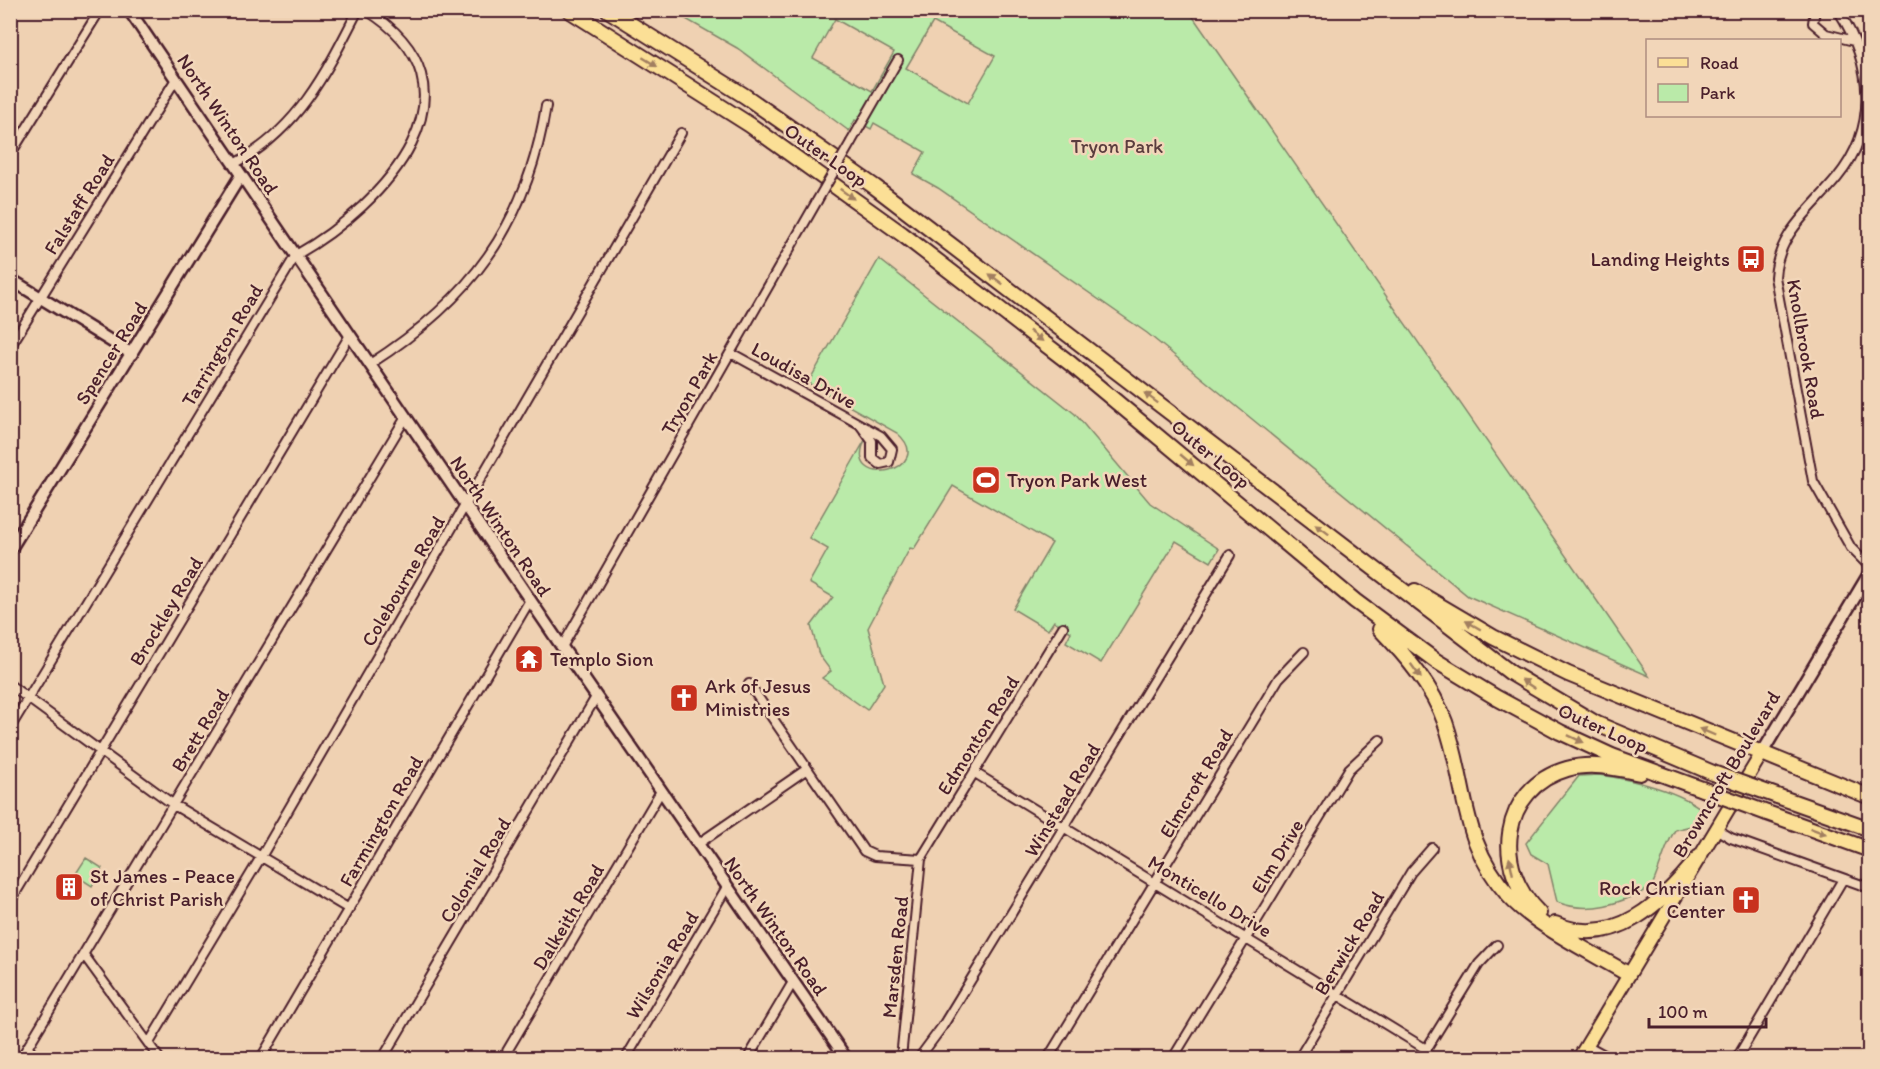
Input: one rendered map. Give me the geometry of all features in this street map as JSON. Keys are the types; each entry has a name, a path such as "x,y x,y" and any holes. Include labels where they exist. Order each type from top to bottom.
{"highway":[{"name":"Outer Loop","path":"568,10 750,125 902,234 1094,381 1333,583 1424,653 1503,702 1599,750 1869,850"},
{"name":"Outer Loop","path":"608,10 746,96 875,187 1494,661 1547,697 1622,737 1713,773 1869,829"},
{"path":"1352,552 1480,629 1532,657 1589,683 1869,797"},
{"path":"1333,583 1401,652 1431,693 1450,740 1471,832 1492,874 1520,907 1628,974"},
{"path":"1570,940 1540,913 1516,884 1508,850 1510,831 1516,812 1540,782 1569,768 1598,766 1702,789"},
{"path":"1540,913 1554,923 1571,929 1595,931 1623,925 1656,905 1698,858"}],"main road":[{"name":"North Winton Road","path":"129,10 596,697 846,1059"},
{"name":"Spencer Road","path":"10,550 241,175"},
{"path":"10,279 132,354"},
{"name":"Browncroft Boulevard","path":"1579,1059 1868,578"}],"street":[{"path":"10,155 99,10"},
{"path":"234,164 266,145 290,123 324,73 358,10"},
{"name":"Tarrington Road","path":"10,728 296,255 335,231 375,197 404,158 422,118 424,86 413,56 394,31 366,10"},
{"path":"1815,10 1813,23 1821,31 1854,41"},
{"name":"Knollbrook Road","path":"1838,10 1854,41 1865,73 1867,99 1863,131 1849,162 1786,236 1777,258 1775,277 1813,481 1851,548 1869,567"},
{"name":"Tryon Park","path":"562,647 898,60"},
{"name":"Falstaff Road","path":"10,347 176,79"},
{"path":"370,364 447,306 486,259 529,178 540,148 546,106"},
{"name":"Colebourne Road","path":"149,1043 261,857 681,133"},
{"name":"Brockley Road","path":"10,902 350,335"},
{"name":"Loudisa Drive","path":"731,353 861,426 889,443 892,449 889,462 880,464 872,458 872,441 861,426"},
{"name":"Brett Road","path":"21,1059 406,417"},
{"name":"Winstead Road","path":"919,1059 942,1027 1230,555"},
{"name":"Farmington Road","path":"261,1059 530,600"},
{"name":"Edmonton Road","path":"921,859 1063,627"},
{"name":"Elmcroft Road","path":"1048,1059 1279,678 1304,652"},
{"path":"749,684 867,853 921,859"},
{"path":"10,685 174,805 349,909"},
{"name":"Colonial Road","path":"383,1059 596,697"},
{"name":"Elm Drive","path":"1173,1059 1349,769 1380,740"},
{"path":"698,844 807,769"},
{"name":"Monticello Drive","path":"975,772 1426,1049"},
{"name":"Dalkeith Road","path":"503,1059 661,791"},
{"path":"1716,829 1737,840 1869,888"},
{"name":"Berwick Road","path":"1299,1059 1411,872 1432,848"},
{"name":"Marsden Road","path":"902,1059 921,859"},
{"path":"1737,1059 1843,879"},
{"name":"Wilsonia Road","path":"626,1059 727,887"},
{"path":"1421,1059 1479,964 1497,945"},
{"path":"84,955 159,1059"},
{"path":"748,1059 793,982"},
{"path":"1586,1045 1610,1059"},
{"path":"28,1048 36,1059"}],"green space":[{"name":"Tryon Park","path":"688,10 1189,11 1649,676 1468,596 1147,333 938,188 913,174 925,152 874,123 871,129 855,120 849,131 737,48 684,18","holes":["835,19 894,52 872,91 813,58","933,22 995,56 968,103 906,68"]},
{"name":"Tryon Park West","path":"879,259 1075,414 1150,503 1219,549 1211,562 1176,541 1101,663 1066,642 1071,632 1054,621 1048,630 1013,609 1052,543 953,486 914,549 910,548 868,628 884,684 867,710 822,678 831,671 819,655 811,626 833,597 809,583 828,549 809,538 865,440 862,456 866,466 876,471 888,470 900,465 907,457 907,446 897,433 808,383"},
{"path":"1599,775 1656,787 1684,798 1706,813 1691,826 1675,830 1651,888 1605,906 1569,906 1557,902 1548,864 1531,854 1526,843 1579,776"},
{"path":"86,858 102,868 92,886 75,875"}],"place":[{"name":"Landing Heights","path":"1751,259"},
{"name":"Tryon Park West","path":"986,480"},
{"name":"Templo Sion","path":"529,659"},
{"name":"Ark of Jesus Ministries","path":"684,698"},
{"name":"St James - Peace of Christ Parish","path":"69,887"},
{"name":"Rock Christian Center","path":"1746,900"}]}
